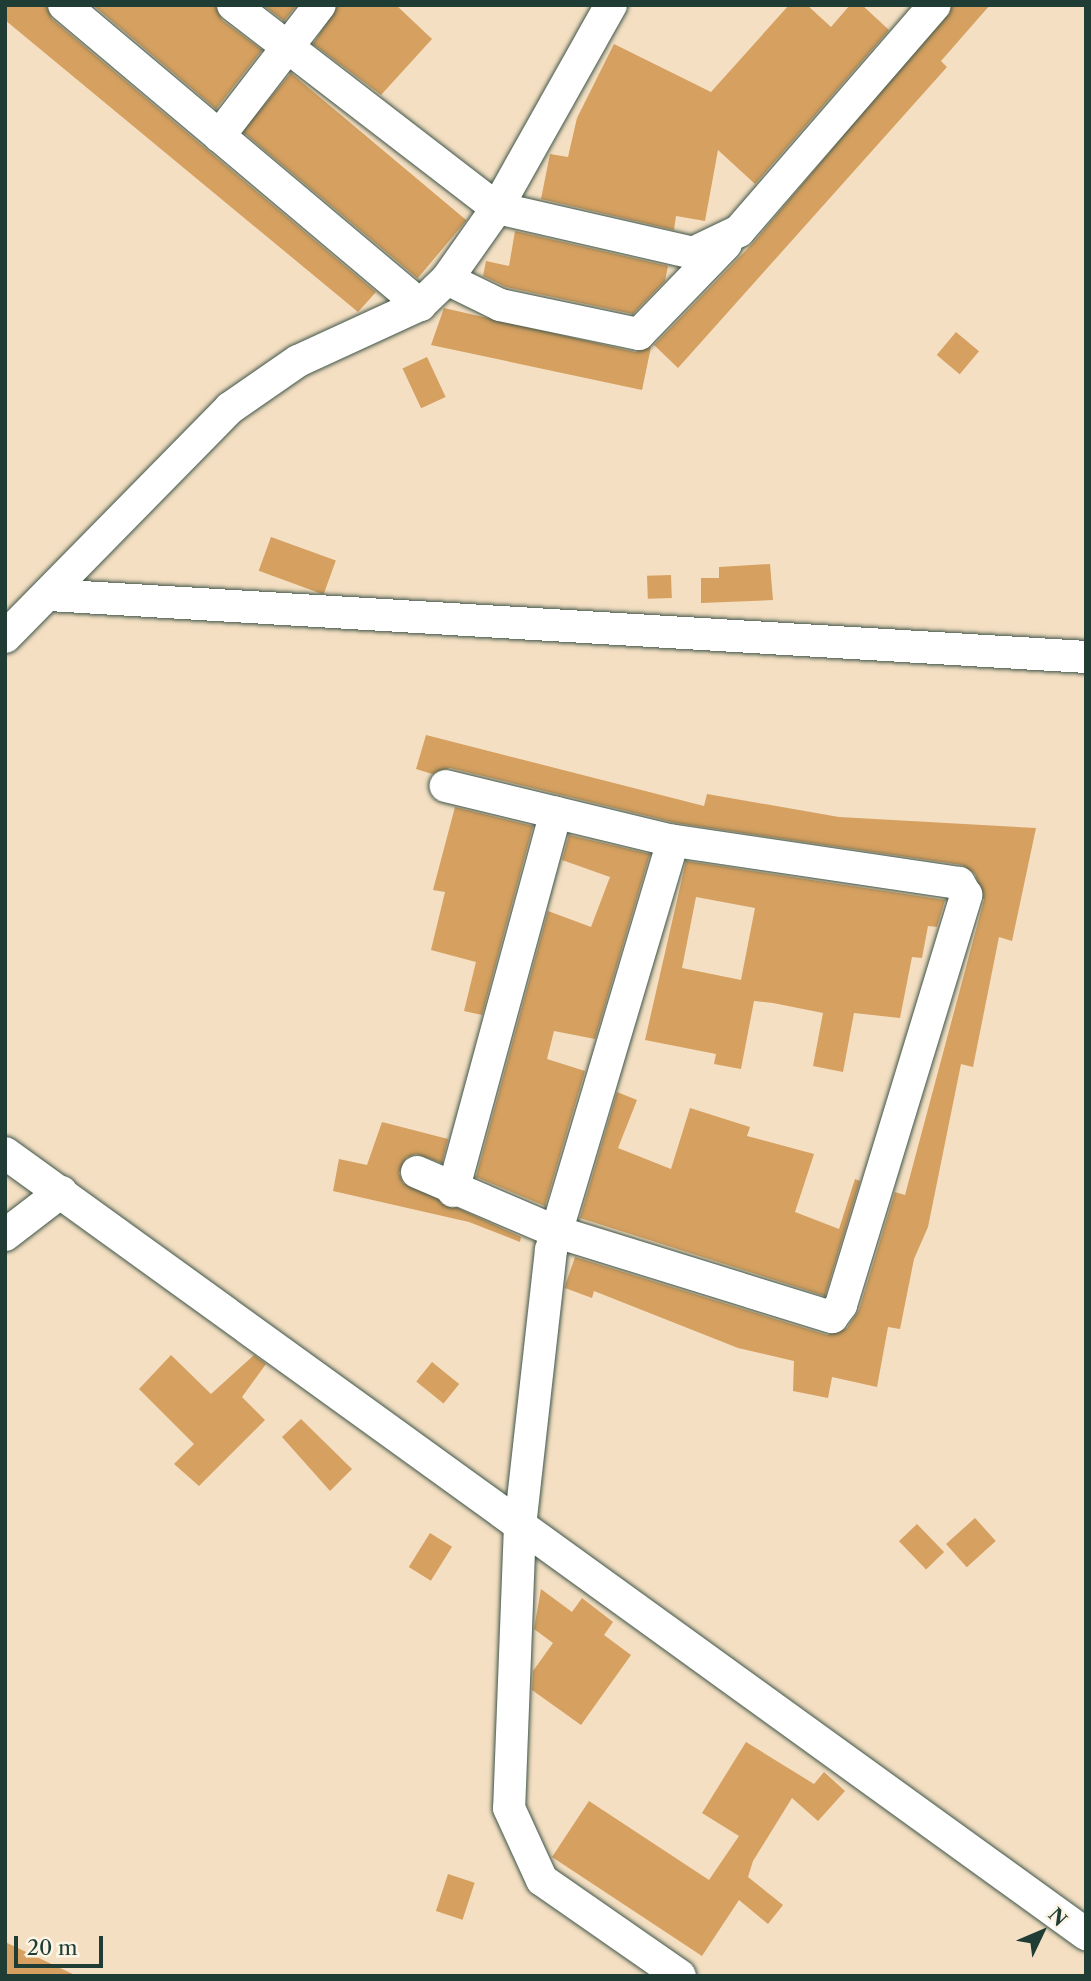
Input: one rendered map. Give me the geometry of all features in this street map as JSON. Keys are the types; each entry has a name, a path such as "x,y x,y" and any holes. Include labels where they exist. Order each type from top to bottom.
{"street":[{"path":"64,5 420,305"},
{"path":"233,5 497,208 693,253 739,231"},
{"path":"219,136 284,45 320,5"},
{"path":"5,637 230,408 298,361 420,305 447,279 497,208 611,5"},
{"path":"447,279 500,305 639,334 739,231 919,12"},
{"path":"49,595 1086,657"},
{"path":"416,1171 453,1191 557,1232 832,1317 841,1305 967,895 960,883 673,841 446,786"},
{"path":"453,1191 556,813"},
{"path":"673,841 557,1232 520,1525 509,1808 518,1837 542,1880 680,1976"},
{"path":"5,1153 1086,1934"},
{"path":"5,1235 61,1192"}],"building":[{"path":"5,5 46,5 52,19 376,292 358,312 5,20"},
{"path":"93,5 215,5 222,20 262,50 216,109"},
{"path":"263,5 297,5 284,21"},
{"path":"338,5 396,5 432,39 381,95 313,44"},
{"path":"789,5 807,5 831,27 850,5 862,5 889,30 755,184 718,150 705,221 676,216 674,230 541,199 550,154 568,157 577,118 614,44 711,92"},
{"path":"953,5 990,5 941,61 947,67 678,368 654,345 753,243"},
{"path":"291,73 466,220 418,278 242,131"},
{"path":"515,231 668,266 665,281 633,314 506,287 483,276 486,261 509,266"},
{"path":"444,308 635,352 651,347 642,390 431,345"},
{"path":"956,332 979,351 960,374 937,355"},
{"path":"427,357 446,397 421,408 403,368"},
{"path":"271,537 336,561 324,594 259,571"},
{"path":"770,564 773,600 701,603 701,578 719,578 719,567"},
{"path":"671,575 672,598 648,599 647,576"},
{"path":"426,735 704,806 707,794 839,817 1036,828 1012,941 999,937 973,1067 961,1064 928,1227 914,1259 900,1329 888,1327 877,1387 832,1377 828,1398 793,1391 794,1361 738,1348 594,1291 592,1298 565,1288 575,1257 827,1335 847,1328 859,1310 895,1192 905,1195 984,900 975,874 962,865 676,823 450,768 432,774 416,769"},
{"path":"455,807 533,826 482,1015 464,1011 476,962 431,950 445,892 433,890"},
{"path":"569,835 650,854 595,1039 554,1031 547,1059 585,1071 545,1206 476,1177 548,911 591,927 610,877 562,860"},
{"path":"686,861 945,900 937,927 928,926 922,958 912,957 900,1018 854,1013 843,1072 813,1066 823,1013 773,1003 754,1001 741,1069 714,1064 716,1054 645,1040","holes":["696,897 755,908 741,980 682,968"]},
{"path":"617,1092 637,1100 618,1148 671,1169 690,1108 750,1127 747,1136 814,1154 795,1212 839,1229 855,1179 860,1181 825,1296 580,1218"},
{"path":"382,1122 448,1139 442,1163 416,1154 406,1158 399,1173 403,1183 521,1237 520,1242 469,1222 333,1191 339,1159 367,1165"},
{"path":"171,1355 211,1394 254,1355 266,1364 242,1397 265,1420 199,1486 174,1464 194,1444 139,1389"},
{"path":"432,1362 459,1384 443,1403 416,1381"},
{"path":"301,1419 352,1469 330,1491 282,1437"},
{"path":"975,1518 996,1541 967,1567 946,1544"},
{"path":"917,1524 944,1552 926,1569 899,1541"},
{"path":"430,1533 452,1547 431,1581 409,1567"},
{"path":"541,1589 572,1612 582,1598 613,1622 604,1635 631,1655 581,1725 532,1690 533,1671 553,1643 534,1629"},
{"path":"746,1742 814,1784 824,1772 845,1791 818,1821 792,1798 753,1861 748,1877 783,1905 768,1924 739,1900 702,1956 552,1857 589,1801 709,1880 739,1836 702,1813"},
{"path":"448,1874 475,1883 463,1920 436,1911"},
{"path":"5,1942 77,1976 5,1976"}]}
